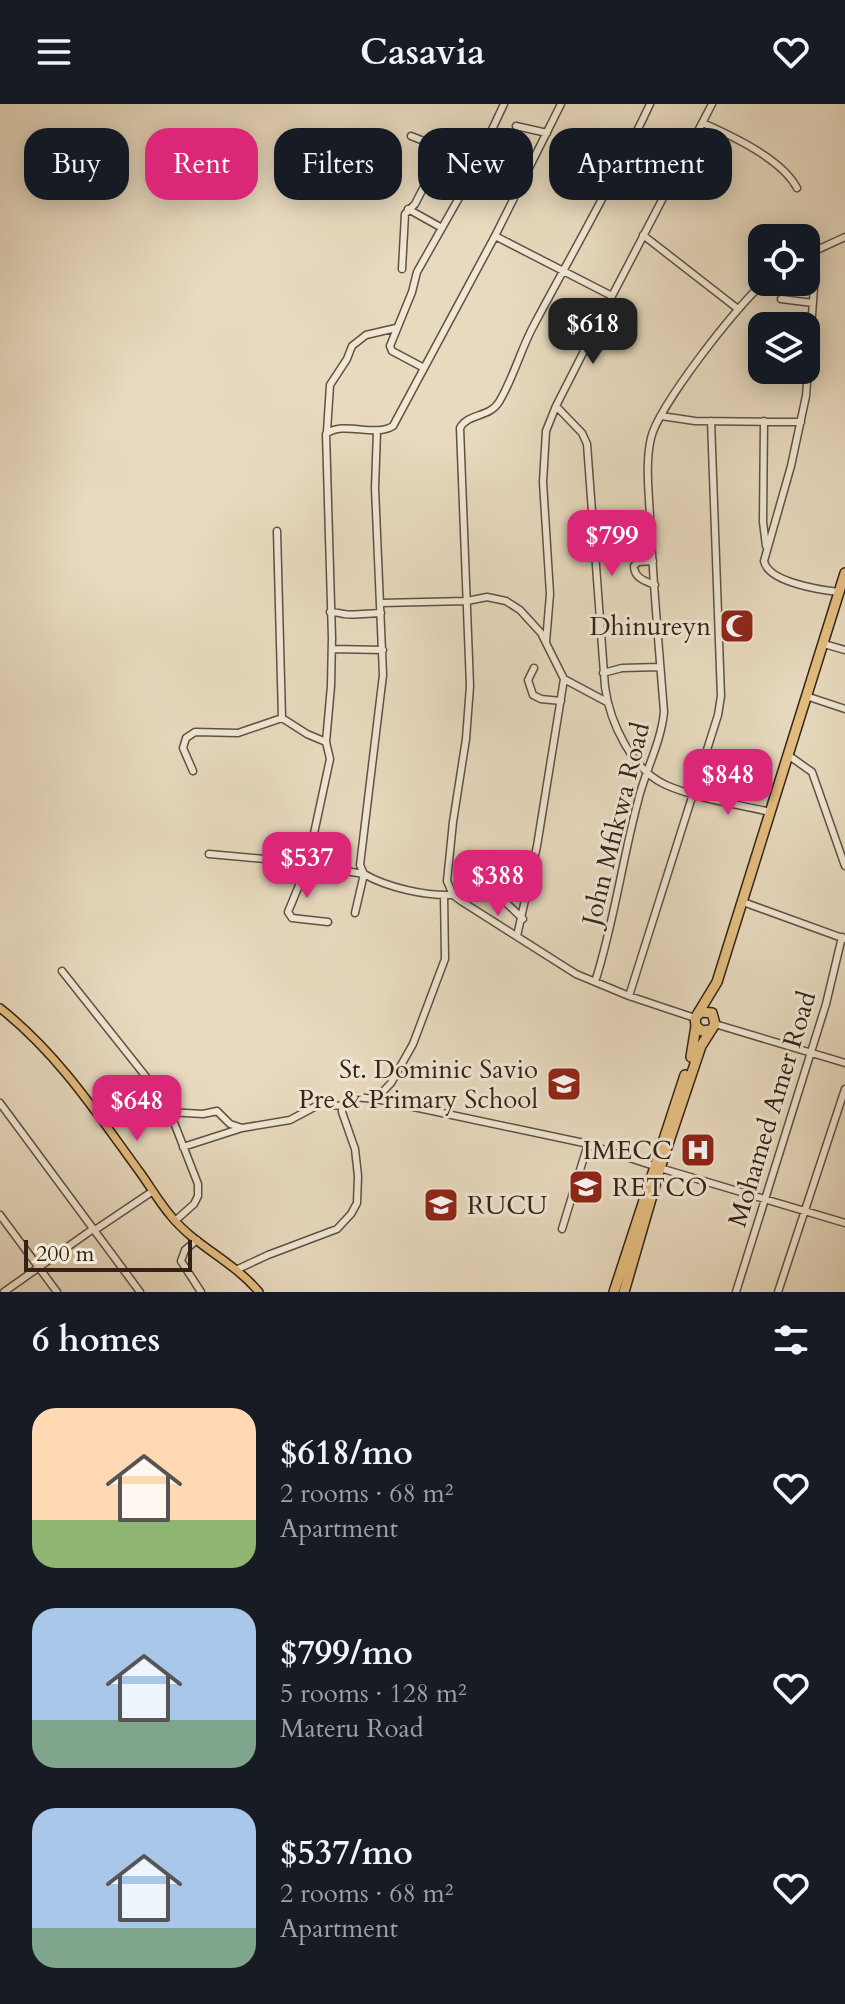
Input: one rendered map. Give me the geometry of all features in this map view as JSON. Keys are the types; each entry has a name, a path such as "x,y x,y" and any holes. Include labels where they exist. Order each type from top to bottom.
{"highway":[{"path":"624,1292 657,1167 693,1051 696,1020 717,982 845,573"},
{"path":"614,1292 701,1046 714,1025 717,982"},
{"path":"696,1020 708,1011 714,1025"},
{"path":"696,1020 702,1031 714,1025"}],"main road":[{"path":"0,1008 53,1056 175,1221 238,1269 259,1292"}],"street":[{"path":"493,128 504,104"},
{"path":"327,431 377,431 393,426 495,236 561,104"},
{"path":"453,895 447,881 470,686 460,428 465,421 494,410 527,337 589,225 650,104"},
{"path":"546,642 550,594 543,451 546,431 712,104"},
{"path":"703,123 746,145 780,168 792,178 797,188"},
{"path":"516,126 547,133"},
{"path":"411,136 418,137"},
{"path":"402,269 404,219 418,198"},
{"path":"424,368 389,348 411,296 417,272 457,200"},
{"path":"408,209 442,228"},
{"path":"643,235 738,309"},
{"path":"495,236 612,296"},
{"path":"820,248 845,237"},
{"name":"John Mfikwa Road","path":"595,982 646,771 663,727 653,561 651,435 661,416 738,309 751,296"},
{"path":"812,296 806,396 764,561 769,572 818,589 839,592"},
{"path":"781,299 813,303"},
{"path":"328,922 289,916 289,906 307,866 330,759 326,742 332,649 327,431 330,385 354,343 366,335 396,328"},
{"path":"556,406 582,433 587,444 595,522 603,673 607,702 621,736 646,771 668,786 770,812"},
{"path":"661,416 711,421 801,422"},
{"path":"629,996 718,715 721,696 711,421"},
{"path":"764,421 763,522 766,550"},
{"path":"355,913 364,874 360,865 380,715 383,650 375,488 377,431"},
{"path":"277,531 282,718"},
{"path":"653,561 636,563 634,571 640,578 655,585"},
{"path":"381,603 467,601 487,597 506,601 532,622 546,642 564,679 523,919 517,936"},
{"path":"330,612 346,615 355,612 381,613"},
{"path":"824,644 841,649 845,640"},
{"path":"332,649 383,650"},
{"path":"603,673 622,668 660,667"},
{"path":"534,668 528,680 533,695 561,701"},
{"path":"564,679 607,702"},
{"path":"806,696 845,709"},
{"path":"282,718 326,742"},
{"path":"193,771 184,753 184,744 190,735 202,731 238,733 282,718"},
{"path":"788,755 812,772 845,866"},
{"path":"209,854 364,874 388,884 453,895 576,974 696,1020"},
{"path":"497,894 523,919"},
{"path":"376,1099 391,1083 413,1044 445,959 444,895"},
{"path":"743,902 843,938"},
{"name":"Mohamed Amer Road","path":"736,1292 826,1004 843,938"},
{"path":"62,971 144,1073 168,1112 198,1184 194,1204 175,1221"},
{"path":"714,1025 845,1063"},
{"path":"778,1292 845,1089"},
{"path":"183,1147 242,1128 290,1120 320,1104 342,1106 354,1097 376,1099 588,1144 845,1223"},
{"path":"0,1103 140,1292"},
{"path":"238,1269 337,1229 351,1214 357,1203 358,1176 355,1149 342,1119 342,1106"},
{"path":"168,1112 203,1114 217,1111 230,1124 242,1128"},
{"path":"562,1229 588,1144"},
{"path":"4,1292 38,1266 153,1191"},
{"path":"0,1215 57,1292"},
{"path":"197,1240 185,1250 181,1261 201,1292"}],"place":[{"name":"Dhinureyn","path":"737,626"},
{"name":"St. Dominic Savio Pre & Primary School","path":"564,1084"},
{"name":"IMECC","path":"698,1150"},
{"name":"RETCO","path":"586,1187"},
{"name":"RUCU","path":"441,1205"}]}
